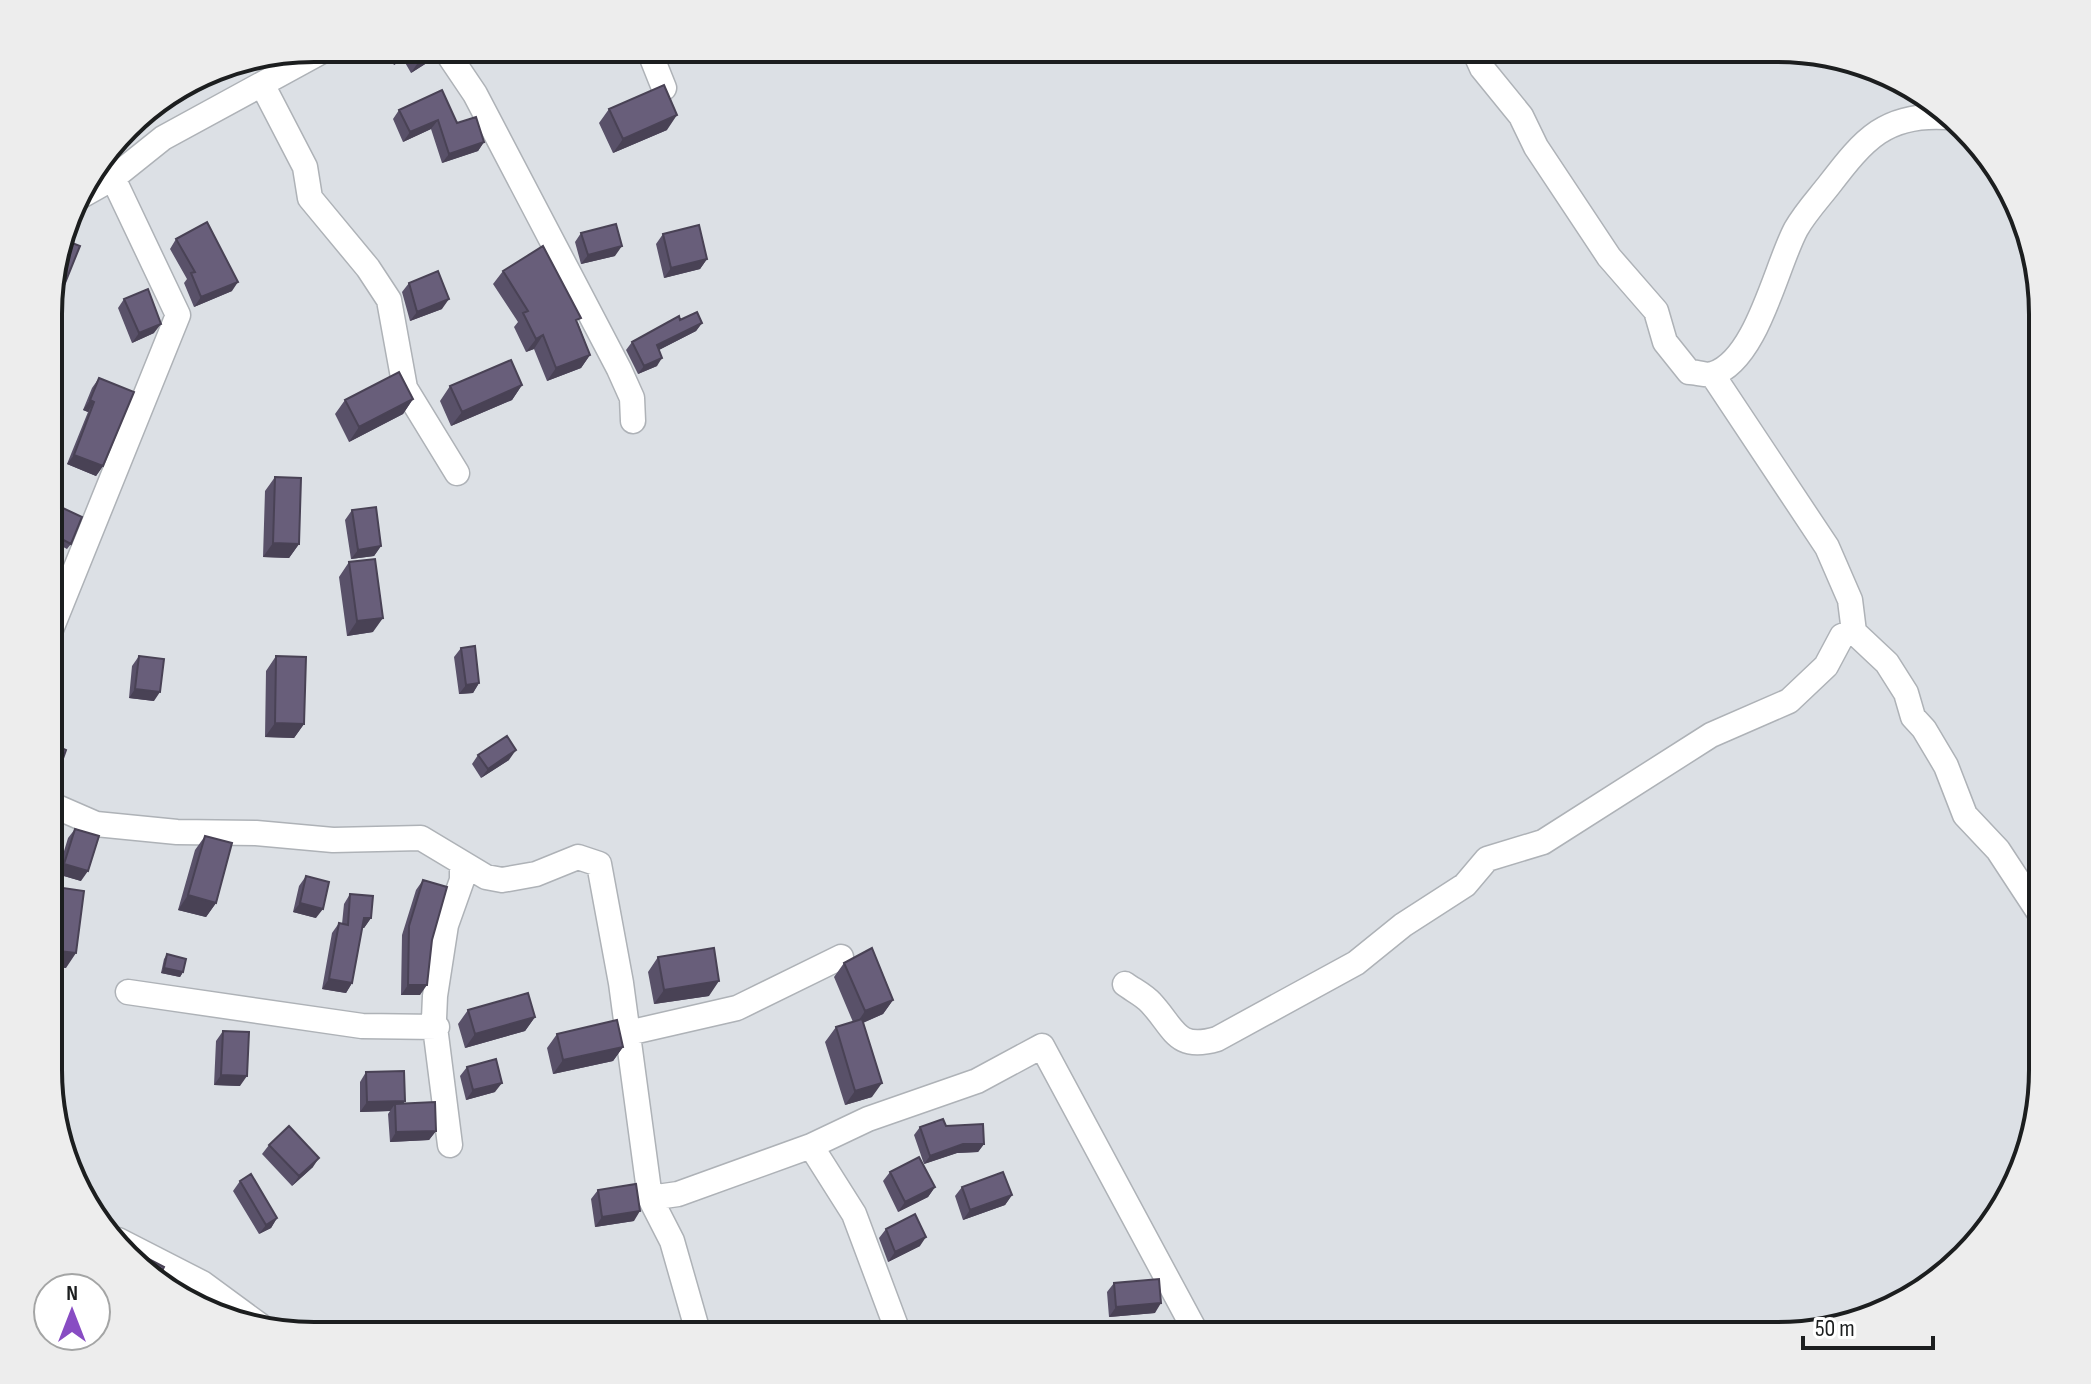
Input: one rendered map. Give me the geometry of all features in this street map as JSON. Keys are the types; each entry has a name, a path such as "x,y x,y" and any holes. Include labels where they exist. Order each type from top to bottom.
{"street":[{"path":"453,62 475,94 613,359 632,398 633,421"},
{"path":"654,62 664,88"},
{"path":"1479,62 1521,116 1536,147 1609,257 1656,311 1665,342 1689,372 1712,374 1736,358 1767,301 1797,227 1857,147 1883,127 1922,115 1932,116"},
{"path":"96,187 163,138 303,63"},
{"path":"263,86 305,167 310,198 368,268 389,300 405,388 457,473"},
{"path":"62,602 178,315 113,178"},
{"path":"1712,374 1827,547 1850,600 1854,632 1887,663 1906,693 1913,717 1946,766 1965,815 1998,850 2028,896"},
{"path":"1125,984 1149,1000 1185,1042 1197,1045 1217,1039 1356,963 1403,925 1465,885 1487,859 1543,842 1711,735 1789,701 1826,666 1842,636 1854,632"},
{"path":"62,809 96,824 177,832 256,833 333,840 421,838 486,877 502,880 536,874 578,857 599,864 628,1033 650,1198 672,1241 695,1322"},
{"path":"450,1145 434,1019 436,979 446,925 462,880 462,863"},
{"path":"628,1033 737,1008 841,957"},
{"path":"128,992 362,1026 437,1027"},
{"path":"650,1198 678,1194 811,1146 868,1119 977,1081 1042,1046 1190,1321"},
{"path":"811,1146 854,1214 894,1322"},
{"path":"138,1250 176,1268 235,1308"}],"building":[{"path":"664,85 677,115 623,139 609,109"},
{"path":"442,90 457,123 476,117 484,142 449,154 438,120 410,132 399,110"},
{"path":"207,222 238,282 201,297 191,273 195,272 176,239"},
{"path":"616,224 622,246 588,255 581,233"},
{"path":"699,225 707,259 671,268 663,234"},
{"path":"72,243 80,246 64,286"},
{"path":"543,246 581,318 576,320 590,355 556,368 543,335 536,339 523,313 528,311 503,271"},
{"path":"438,271 449,299 417,312 409,283"},
{"path":"148,289 161,324 139,333 124,299"},
{"path":"697,312 702,323 657,345 662,358 644,366 632,342 679,316 680,320"},
{"path":"511,360 522,385 462,412 450,386"},
{"path":"399,372 413,399 359,427 345,400"},
{"path":"99,378 134,392 103,466 74,455 94,402 90,400"},
{"path":"275,477 301,478 299,544 273,543"},
{"path":"376,507 381,546 358,550 352,510"},
{"path":"62,508 82,517 71,544 62,539"},
{"path":"375,559 383,618 357,621 349,562"},
{"path":"475,646 479,683 466,685 461,648"},
{"path":"139,656 164,659 160,692 135,689"},
{"path":"276,656 306,657 304,724 275,723"},
{"path":"507,736 516,750 488,769 478,755"},
{"path":"75,829 99,836 88,871 64,864"},
{"path":"205,836 232,843 216,903 188,895"},
{"path":"306,876 329,882 323,909 300,903"},
{"path":"423,880 447,887 432,940 427,985 408,985 409,926"},
{"path":"62,888 84,891 76,953 62,951"},
{"path":"350,894 373,896 371,918 364,918 352,983 329,979 339,923 348,925"},
{"path":"714,948 719,981 664,990 658,957"},
{"path":"872,948 893,1000 865,1011 844,963"},
{"path":"167,954 186,959 183,972 164,968"},
{"path":"528,993 535,1017 475,1034 468,1010"},
{"path":"862,1019 882,1083 855,1091 836,1027"},
{"path":"617,1020 623,1047 563,1060 557,1034"},
{"path":"223,1031 249,1032 247,1076 221,1075"},
{"path":"496,1059 502,1083 473,1090 467,1067"},
{"path":"404,1071 405,1101 367,1102 366,1072"},
{"path":"435,1102 436,1131 396,1132 395,1104"},
{"path":"943,1119 946,1126 983,1124 984,1144 963,1144 930,1156 920,1127"},
{"path":"289,1126 319,1158 299,1176 269,1145"},
{"path":"919,1157 935,1187 905,1202 890,1172"},
{"path":"1003,1172 1012,1195 970,1210 962,1187"},
{"path":"251,1174 277,1218 266,1225 240,1181"},
{"path":"636,1184 640,1211 602,1217 598,1190"},
{"path":"915,1214 926,1237 895,1252 886,1229"},
{"path":"1159,1279 1161,1303 1116,1307 1114,1283"}]}
